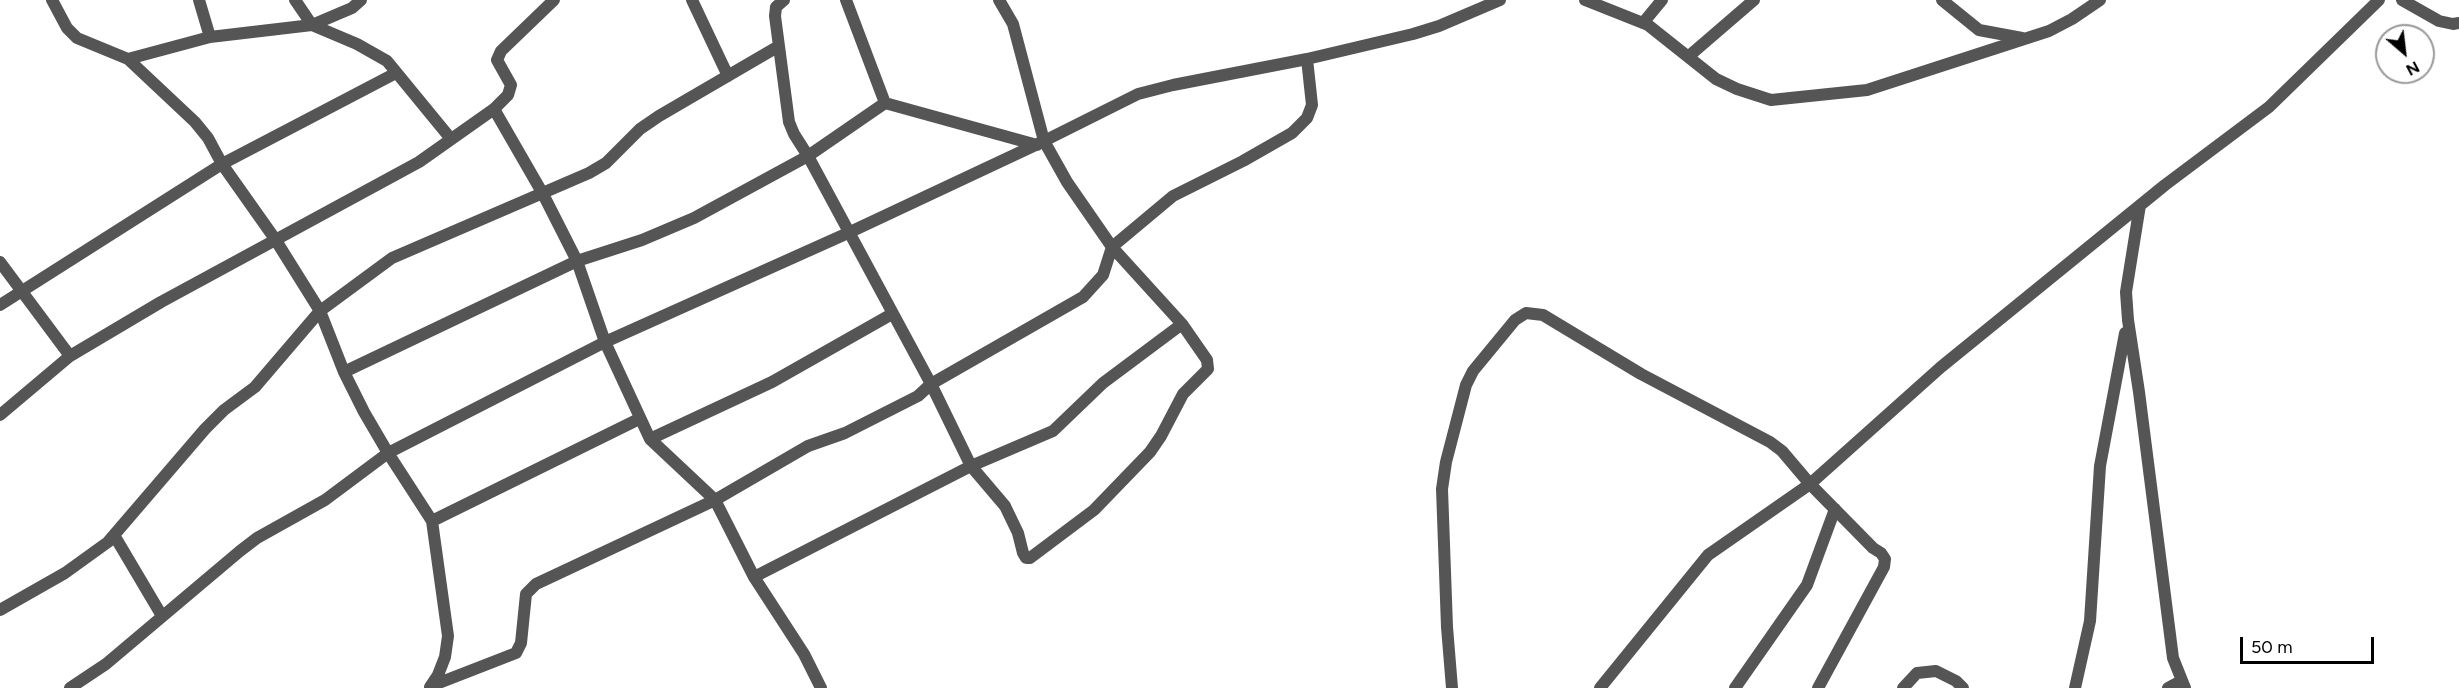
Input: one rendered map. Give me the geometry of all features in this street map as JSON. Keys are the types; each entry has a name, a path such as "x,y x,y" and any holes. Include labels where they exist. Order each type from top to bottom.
{"street":[{"path":"52,0 68,28 77,38 128,59 195,122 275,239 320,311 344,372 388,453 432,521 448,636 446,657 430,687"},
{"path":"199,0 210,37"},
{"path":"295,0 312,25 387,61 452,139"},
{"path":"128,59 210,37 312,25 352,8 361,0"},
{"path":"0,415 70,356 161,302 419,162 494,109 508,95 511,86 497,60 501,51 554,0"},
{"path":"692,0 728,76"},
{"path":"784,0 776,7 774,16 789,122 931,384 971,466 1005,506 1018,533 1023,554 1026,558 1030,558 1095,510 1149,452 1183,394 1208,369 1207,360 1182,324 1113,247 1075,197 1041,143 1013,24 999,0"},
{"path":"846,0 885,102"},
{"path":"70,688 106,664 248,544 325,500 388,453 605,342 848,233 1041,143 1138,94 1413,34 1500,0"},
{"path":"1584,0 1643,23 1689,56 1716,79 1737,89 1771,100 1867,90 2049,31 2099,0"},
{"path":"1643,23 1662,0"},
{"path":"1689,56 1754,0"},
{"path":"1942,0 1979,30 2024,38"},
{"path":"1600,688 1708,555 1810,484 1941,367 2140,205 2269,107 2379,0"},
{"path":"2402,0 2439,21 2459,23"},
{"path":"0,610 65,573 90,556 114,535 205,429 224,410 255,387 320,311 392,258 589,173 606,162 640,129 779,46"},
{"path":"430,687 516,653 521,644 526,594 536,584 715,500 794,453 845,433 918,396 931,384 1083,297 1103,276 1113,247 1173,196 1243,161 1292,133 1307,118 1312,105 1306,58"},
{"path":"0,305 222,164 396,73"},
{"path":"344,372 577,261 671,229 808,156 885,102 1041,143"},
{"path":"494,109 543,194 577,261 605,342 650,439 715,500 754,577 804,654 821,688"},
{"path":"2140,205 2126,292 2173,658 2183,685 2168,688"},
{"path":"0,262 70,356"},
{"path":"1452,688 1447,627 1442,489 1446,462 1469,378 1515,320 1526,313 1543,315 1641,374 1782,450 1810,484 1885,559 1884,567 1818,688"},
{"path":"650,439 772,382 892,314"},
{"path":"2075,688 2090,621 2100,466 2128,320"},
{"path":"754,577 971,466 1053,432 1103,383 1182,324"},
{"path":"432,521 639,419"},
{"path":"1739,687 1807,585 1835,508"},
{"path":"114,535 162,616"},
{"path":"1903,688 1917,673 1936,671 1956,681 1963,688"}]}
